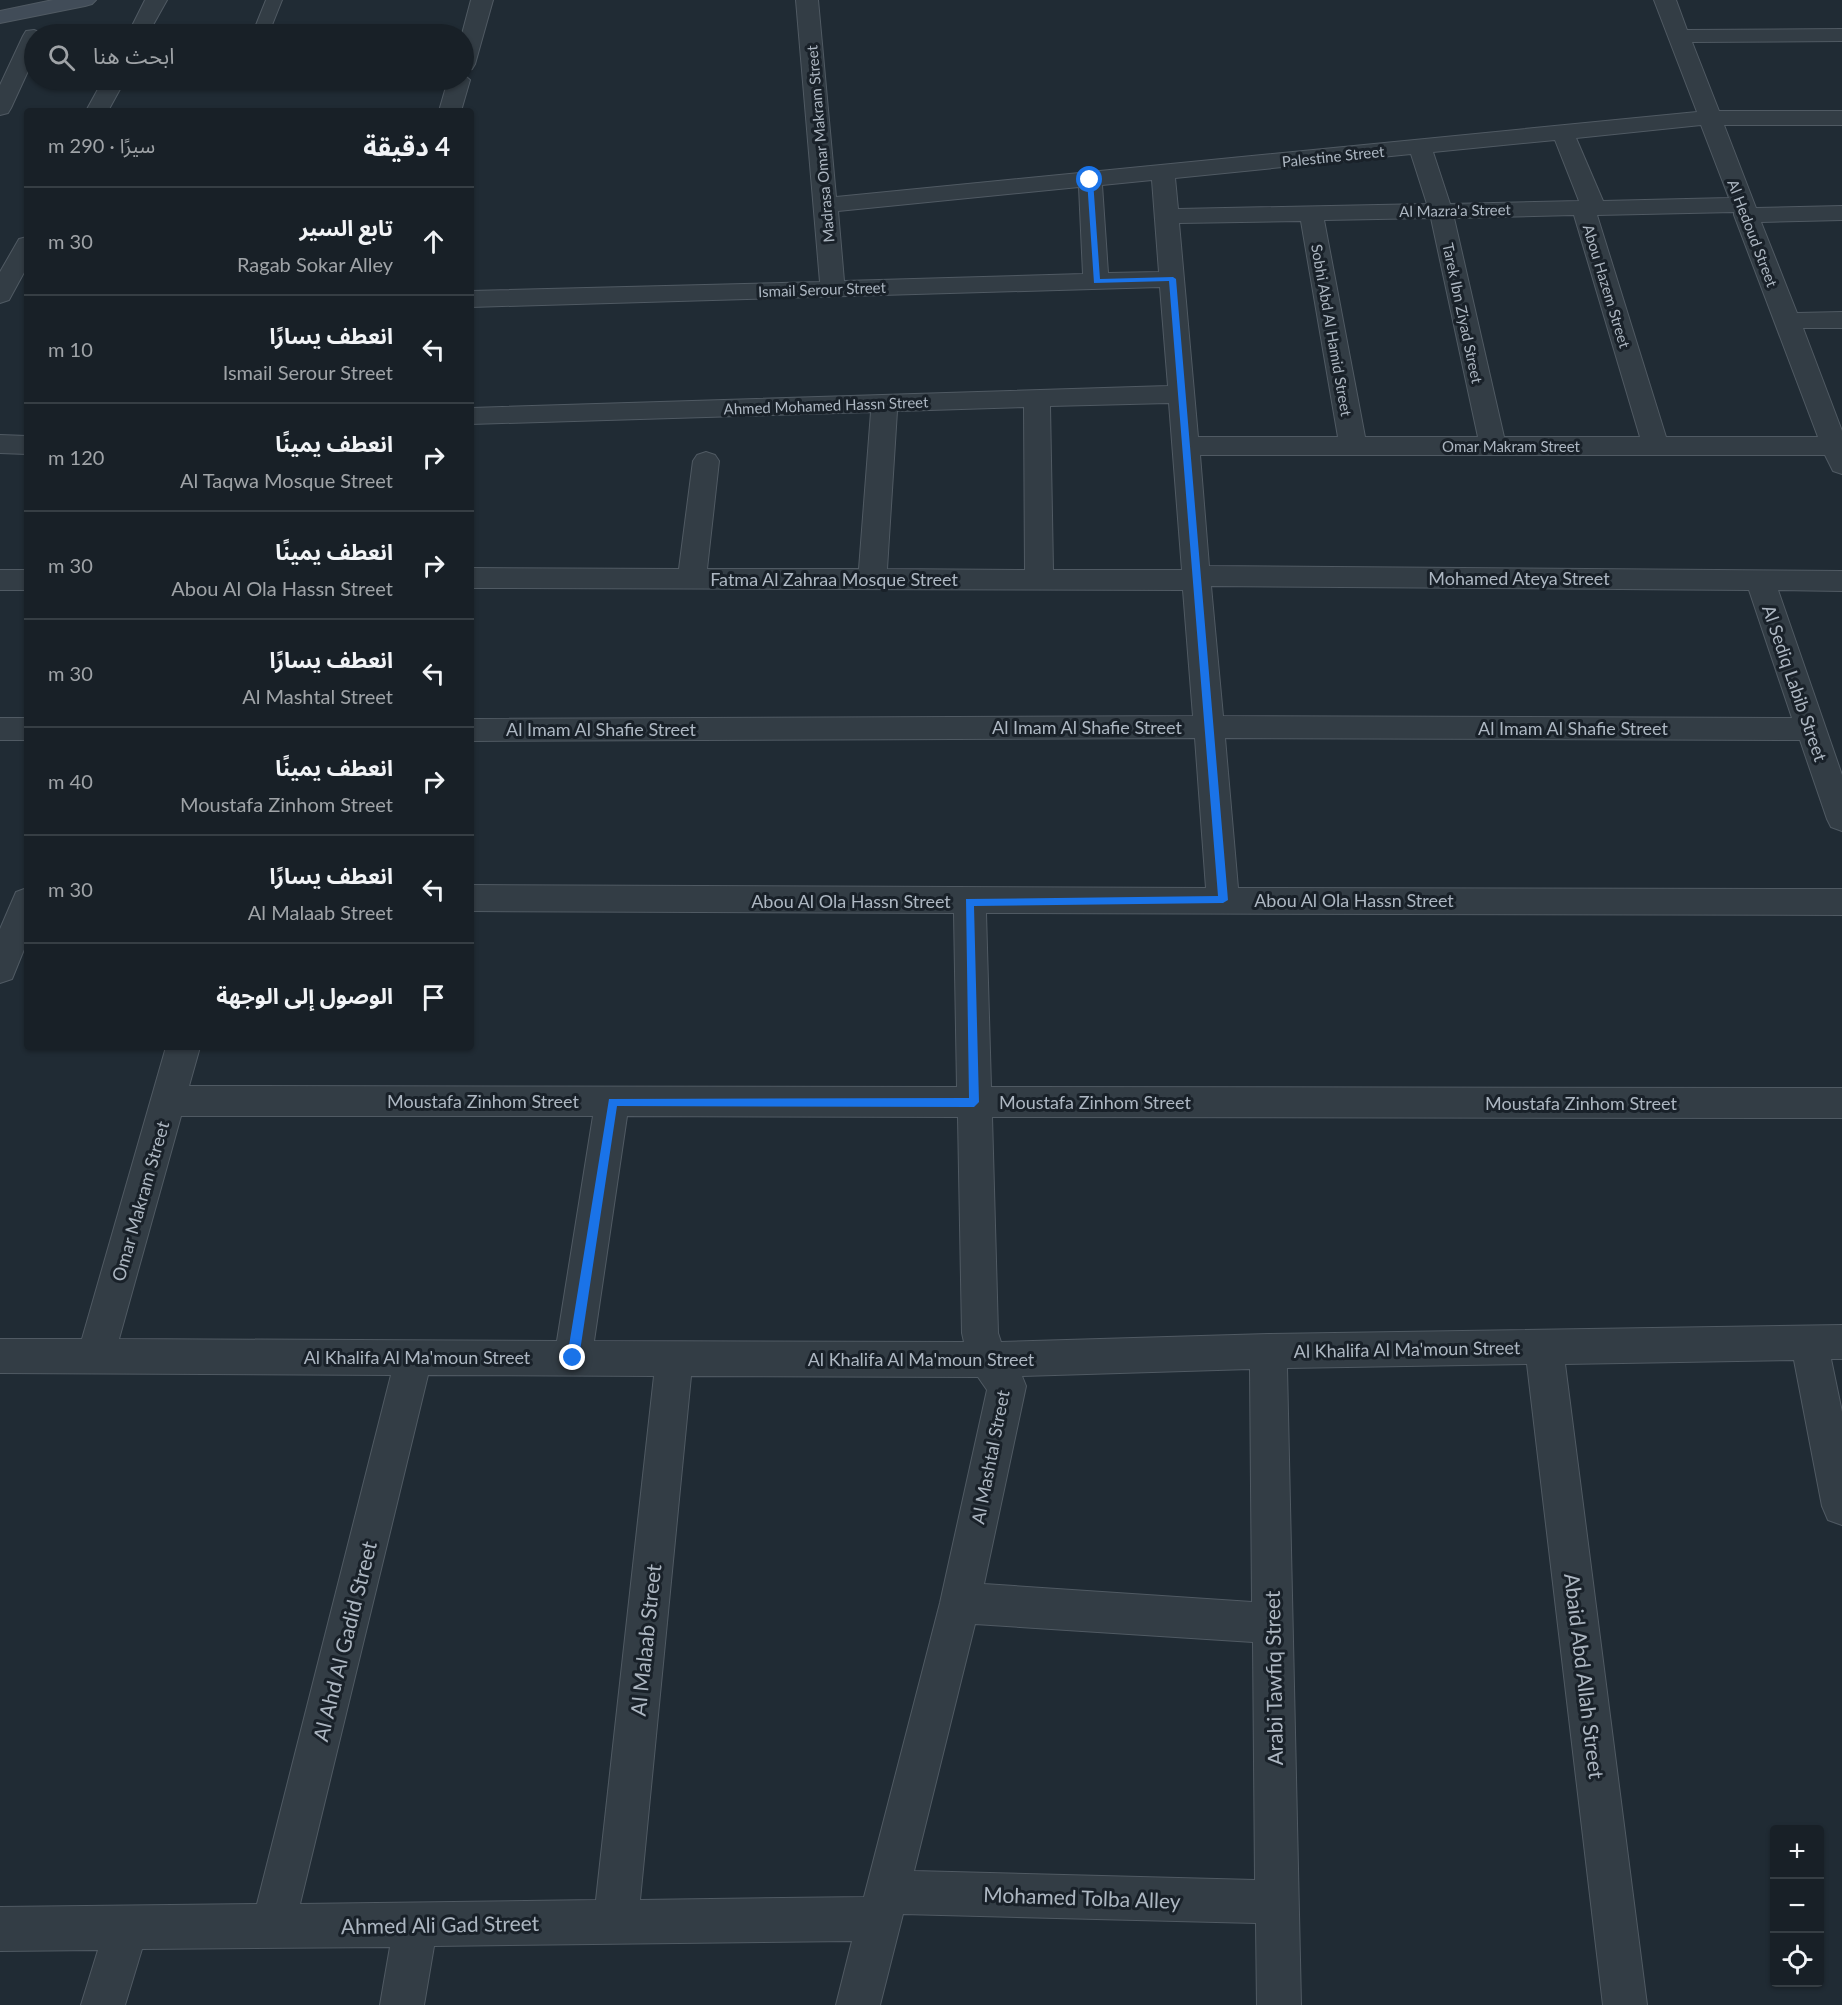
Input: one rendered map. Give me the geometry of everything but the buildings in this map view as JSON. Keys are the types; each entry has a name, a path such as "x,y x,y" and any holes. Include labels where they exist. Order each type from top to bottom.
{"main road":[{"path":"0,17 55,4 85,0"}],"street":[{"path":"143,24 156,0"},
{"path":"474,28 482,0"},
{"name":"Madrasa Omar Makram Street","path":"807,0 833,289"},
{"name":"Al Hedoud Street","path":"1665,0 1744,210 1840,453"},
{"path":"42,24 55,4"},
{"path":"1678,36 1842,35"},
{"path":"0,108 24,58"},
{"path":"100,108 109,90"},
{"path":"451,108 456,90"},
{"name":"Palestine Street","path":"826,205 1709,118 1842,118"},
{"name":"Abou Hazem Street","path":"1563,133 1592,203 1586,208 1585,213 1656,446"},
{"name":"Tarek Ibn Ziyad Street","path":"1420,147 1441,211 1492,446"},
{"path":"1163,172 1223,900"},
{"path":"1090,180 1096,281"},
{"name":"Al Mazra'a Street","path":"1168,216 1586,208 1842,213"},
{"name":"Sobhi Abd Al Hamid Street","path":"1311,213 1353,446"},
{"path":"0,246 24,246"},
{"path":"0,295 24,250"},
{"name":"Ismail Serour Street","path":"474,299 1173,279"},
{"path":"1787,321 1842,320"},
{"name":"Ahmed Mohamed Hassn Street","path":"474,417 1182,394"},
{"path":"1037,399 1039,579"},
{"path":"872,579 885,403"},
{"path":"0,444 24,445"},
{"name":"Omar Makram Street","path":"1186,446 1656,446 1840,453"},
{"path":"692,578 706,461"},
{"name":"Fatma Al Zahraa Mosque Street","path":"474,578 1197,578"},
{"name":"Mohamed Ateya Street","path":"1197,578 1842,581"},
{"path":"0,580 24,580"},
{"name":"Al Sediq Labib Street","path":"1760,580 1842,819"},
{"name":"Al Imam Al Shafie Street","path":"474,730 1209,727 1811,729"},
{"path":"0,729 24,729"},
{"path":"0,895 24,895"},
{"name":"Abou Al Ola Hassn Street","path":"474,898 970,902 1223,900 1842,902"},
{"name":"Al Mashtal Street","path":"858,2005 960,1603 1007,1386 987,1360 980,1333 970,902"},
{"path":"0,970 24,909"},
{"name":"Omar Makram Street","path":"96,1356 182,1050"},
{"name":"Moustafa Zinhom Street","path":"168,1101 1842,1103"},
{"path":"573,1358 612,1102"},
{"path":"1825,1342 1842,1506"},
{"name":"Al Khalifa Al Ma'moun Street","path":"0,1356 987,1360 1268,1351 1825,1342"},
{"name":"Abaid Abd Allah Street","path":"1544,1348 1625,2005"},
{"name":"Arabi Tawfiq Street","path":"1268,1351 1279,2005"},
{"name":"Al Ahd Al Gadid Street","path":"273,1926 414,1356"},
{"name":"Al Malaab Street","path":"616,1922 674,1359"},
{"path":"960,1603 1272,1623"},
{"name":"Mohamed Tolba Alley","path":"883,1905 1277,1902"},
{"name":"Ahmed Ali Gad Street","path":"0,1929 616,1922 883,1905"},
{"path":"402,2005 416,1925"},
{"path":"103,2005 127,1926"}],"lane":[{"path":"264,24 274,0"}],"route":[{"path":"573,1358 612,1102 974,1102 970,902 1223,900 1173,279 1096,281 1090,180"}]}
